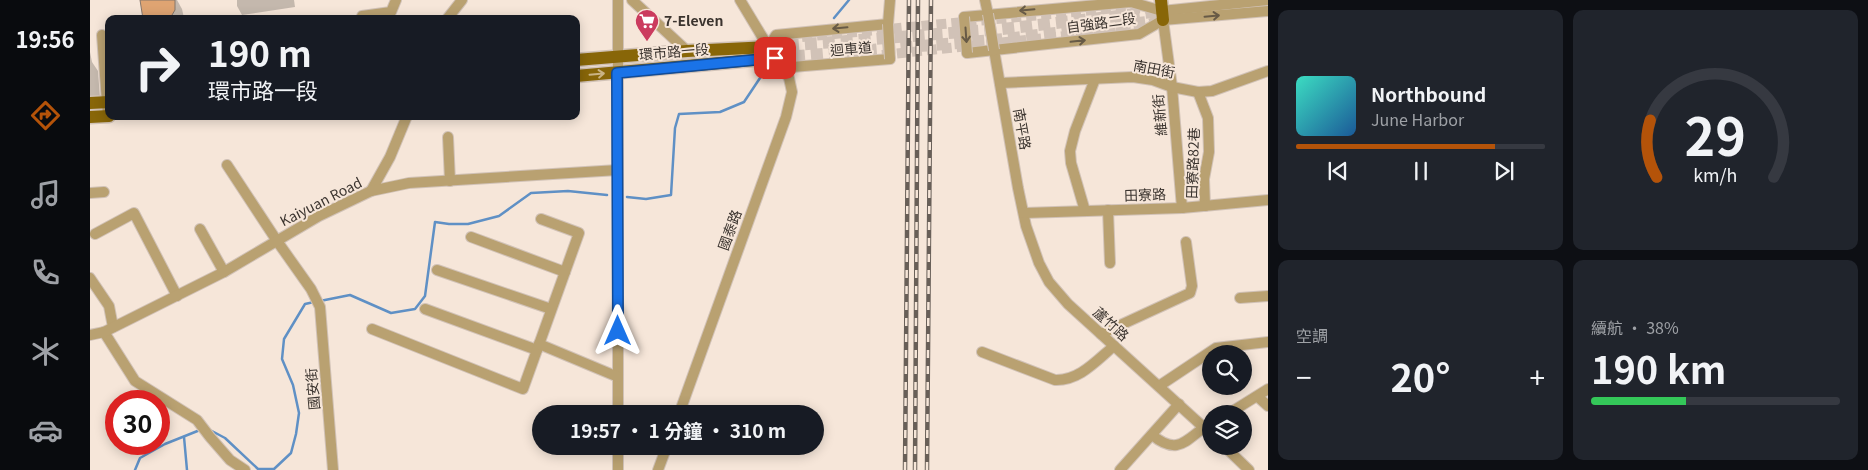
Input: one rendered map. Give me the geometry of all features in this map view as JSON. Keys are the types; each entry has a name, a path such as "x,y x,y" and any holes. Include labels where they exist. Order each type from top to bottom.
{"main road":[{"name":"環市路一段","path":"580,60 769,46"},
{"name":"環市路一段","path":"580,76 775,58"},
{"path":"90,103 105,102"},
{"path":"90,118 105,116"}],"street":[{"path":"369,15 391,12 396,0"},
{"path":"450,15 462,0"},
{"path":"618,0 618,405"},
{"path":"632,0 687,51"},
{"name":"國泰路","path":"682,405 786,117 792,92 789,78 740,0"},
{"path":"888,24 890,0"},
{"path":"985,0 988,14 964,17 967,53 994,50"},
{"name":"自強路二段","path":"994,50 1139,34 1162,10 1268,0"},
{"name":"自強路二段","path":"988,14 1132,2 1162,10 1268,11"},
{"name":"維新街","path":"1162,10 1172,87 1182,208"},
{"name":"南平路","path":"988,14 1024,213"},
{"name":"迴車道","path":"769,46 776,35 888,24 890,59 792,67 775,58"},
{"path":"102,35 105,68"},
{"name":"南田街","path":"1000,83 1133,78 1154,80 1172,87 1198,92 1212,91 1268,71"},
{"path":"1085,211 1071,162 1070,151 1075,131 1095,79"},
{"name":"田寮路82巷","path":"1198,92 1208,118 1208,152 1204,178 1205,206"},
{"path":"371,191 390,157 405,120"},
{"path":"448,137 450,181"},
{"path":"227,165 277,240"},
{"name":"Kaiyuan Road","path":"90,335 109,330 224,272 319,216 371,191 409,183 618,170"},
{"path":"90,193 104,192"},
{"name":"田寮路","path":"1024,213 1182,208 1268,200"},
{"path":"1108,210 1110,263"},
{"path":"95,234 134,213 176,296"},
{"name":"蘆竹路","path":"1024,213 1032,244 1049,282 1068,304 1202,422"},
{"path":"372,329 523,389 579,233 541,219"},
{"path":"200,229 224,272"},
{"path":"471,237 565,272"},
{"name":"國安街","path":"277,240 311,289 320,307 333,470"},
{"path":"1101,334 1190,293 1192,286 1186,242"},
{"path":"437,270 552,310"},
{"path":"90,278 109,306 109,330 135,381 197,420 230,460 245,470"},
{"path":"1240,298 1268,296"},
{"path":"425,309 538,347 618,377"},
{"path":"1159,386 1216,348 1268,342"},
{"path":"982,352 1054,380 1065,381 1079,376 1114,346"},
{"path":"1244,405 1268,390"},
{"path":"1258,397 1268,406"},
{"path":"1120,470 1179,404"},
{"path":"1152,435 1162,443 1170,446 1179,446 1202,433"},
{"path":"618,455 618,470"},
{"path":"658,470 664,455"},
{"path":"1233,455 1249,470"}],"building":[{"path":"140,0 175,0 175,10 172,15 142,15"}],"waterway":[{"path":"834,18 849,0"},
{"path":"627,197 646,199 671,195 675,128 679,114 720,112 744,102 762,75"},
{"path":"320,301 350,295 391,313 415,309 425,296 435,222 468,224 499,216 531,193 568,191 607,195"},
{"path":"210,430 225,438 258,469 274,469 291,453 299,413 293,385 282,359 284,339 305,304 314,302"},
{"path":"135,470 140,458 165,444 200,430"},
{"path":"184,437 187,470"}],"tunnel":[{"path":"802,37 1127,7 1146,9"},
{"path":"769,47 1002,29 1162,11"},
{"path":"775,58 1005,39 1163,20"},
{"path":"882,55 1132,29 1155,22"}],"railway":[{"path":"905,470 909,0"},
{"path":"915,470 918,0"},
{"path":"927,470 931,0"}],"place":[{"name":"7-Eleven","path":"647,42"}],"route":[{"path":"618,331 617,73 775,58"}]}
